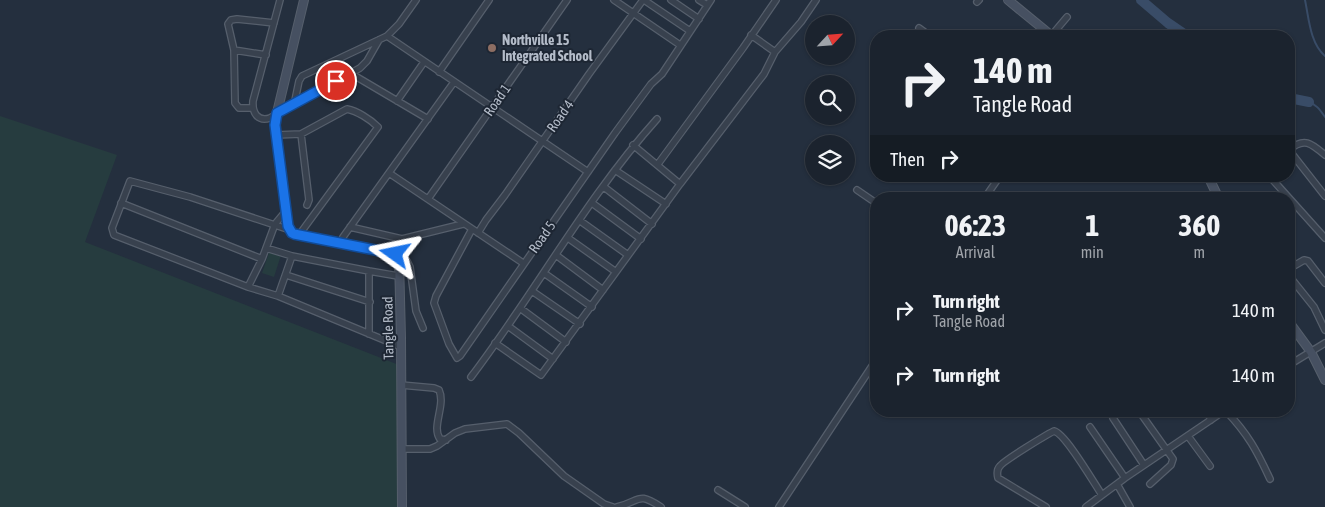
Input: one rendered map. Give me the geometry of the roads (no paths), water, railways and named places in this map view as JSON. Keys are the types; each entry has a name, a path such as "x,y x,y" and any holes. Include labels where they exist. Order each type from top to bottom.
{"street":[{"path":"280,0 253,101 256,115 262,119 270,118 360,68 367,61 379,40"},
{"path":"290,230 285,212 275,125 304,0"},
{"path":"294,105 299,81 302,76 387,36 416,0"},
{"path":"439,72 489,0"},
{"name":"Road 1","path":"428,199 567,0"},
{"path":"614,0 680,45"},
{"path":"644,0 690,31"},
{"name":"Road 4","path":"478,234 632,14 644,0"},
{"path":"671,0 698,19"},
{"path":"699,0 707,5"},
{"name":"Road 5","path":"472,229 434,303 456,358 460,356 634,107 662,74 711,0"},
{"path":"658,164 776,0"},
{"path":"495,343 542,375 680,184 764,74 775,52 801,22 816,0"},
{"path":"1008,0 1044,30"},
{"path":"1056,30 1067,17"},
{"path":"253,108 243,108 236,104 234,50 228,24 230,21 237,19 274,23"},
{"path":"751,35 775,52"},
{"path":"387,36 588,172"},
{"path":"234,50 266,55"},
{"path":"397,101 424,62"},
{"path":"350,73 428,120"},
{"path":"343,237 454,82"},
{"path":"276,135 301,134 347,109 370,120 378,127 299,236"},
{"path":"471,377 633,145 657,119"},
{"path":"301,134 309,200 306,204"},
{"path":"1295,145 1303,142 1310,144 1325,155"},
{"path":"633,145 680,184"},
{"path":"1295,158 1325,196"},
{"path":"615,170 666,204"},
{"path":"390,173 524,264"},
{"path":"401,347 278,296 114,235 112,228 128,183 132,181 190,197 275,224 299,236 393,253 409,264 416,311 423,328"},
{"path":"1275,182 1284,192"},
{"path":"604,187 652,224"},
{"path":"856,190 870,199"},
{"path":"121,203 262,259"},
{"path":"592,203 641,240"},
{"path":"1295,204 1325,238"},
{"path":"248,286 262,259 275,224 285,212"},
{"path":"580,220 628,255"},
{"path":"350,227 402,239 463,224"},
{"path":"568,238 616,272"},
{"path":"266,248 292,256 369,271 399,279 412,278"},
{"path":"278,296 292,256"},
{"path":"556,256 603,290"},
{"name":"Tangle Road","path":"398,257 401,347 402,507"},
{"path":"1295,265 1304,260 1308,262 1325,283"},
{"path":"369,271 369,334"},
{"path":"544,273 592,307"},
{"path":"286,275 370,302"},
{"path":"1295,283 1314,307 1325,330"},
{"path":"532,291 580,324"},
{"path":"520,308 566,342"},
{"path":"508,326 554,359"},
{"path":"1295,331 1310,352 1325,380"},
{"path":"1295,361 1325,343"},
{"path":"779,507 870,369"},
{"path":"401,385 439,390 441,397 436,433 440,439 446,440"},
{"path":"1143,417 1173,459 1172,463 1150,484"},
{"path":"1086,507 1125,478 1216,417"},
{"path":"1231,417 1242,428 1270,479"},
{"path":"1113,418 1144,465"},
{"path":"402,449 437,446 465,429 509,425 564,476 604,504 613,507"},
{"path":"1090,426 1125,478"},
{"path":"1045,507 998,478 997,475 999,467 1006,460 1054,430 1059,432 1066,441 1102,494"},
{"path":"1188,436 1210,466"},
{"path":"1117,484 1130,507"},
{"path":"718,490 745,507"},
{"path":"617,507 641,498 650,499 661,507"}],"waterway":[{"path":"1141,0 1178,30"},
{"path":"1305,0 1313,38 1325,56"},
{"path":"1295,99 1309,102"},
{"path":"1309,102 1316,106 1325,117"}],"place":[{"name":"Northville 15 Integrated School","path":"492,48"}]}
